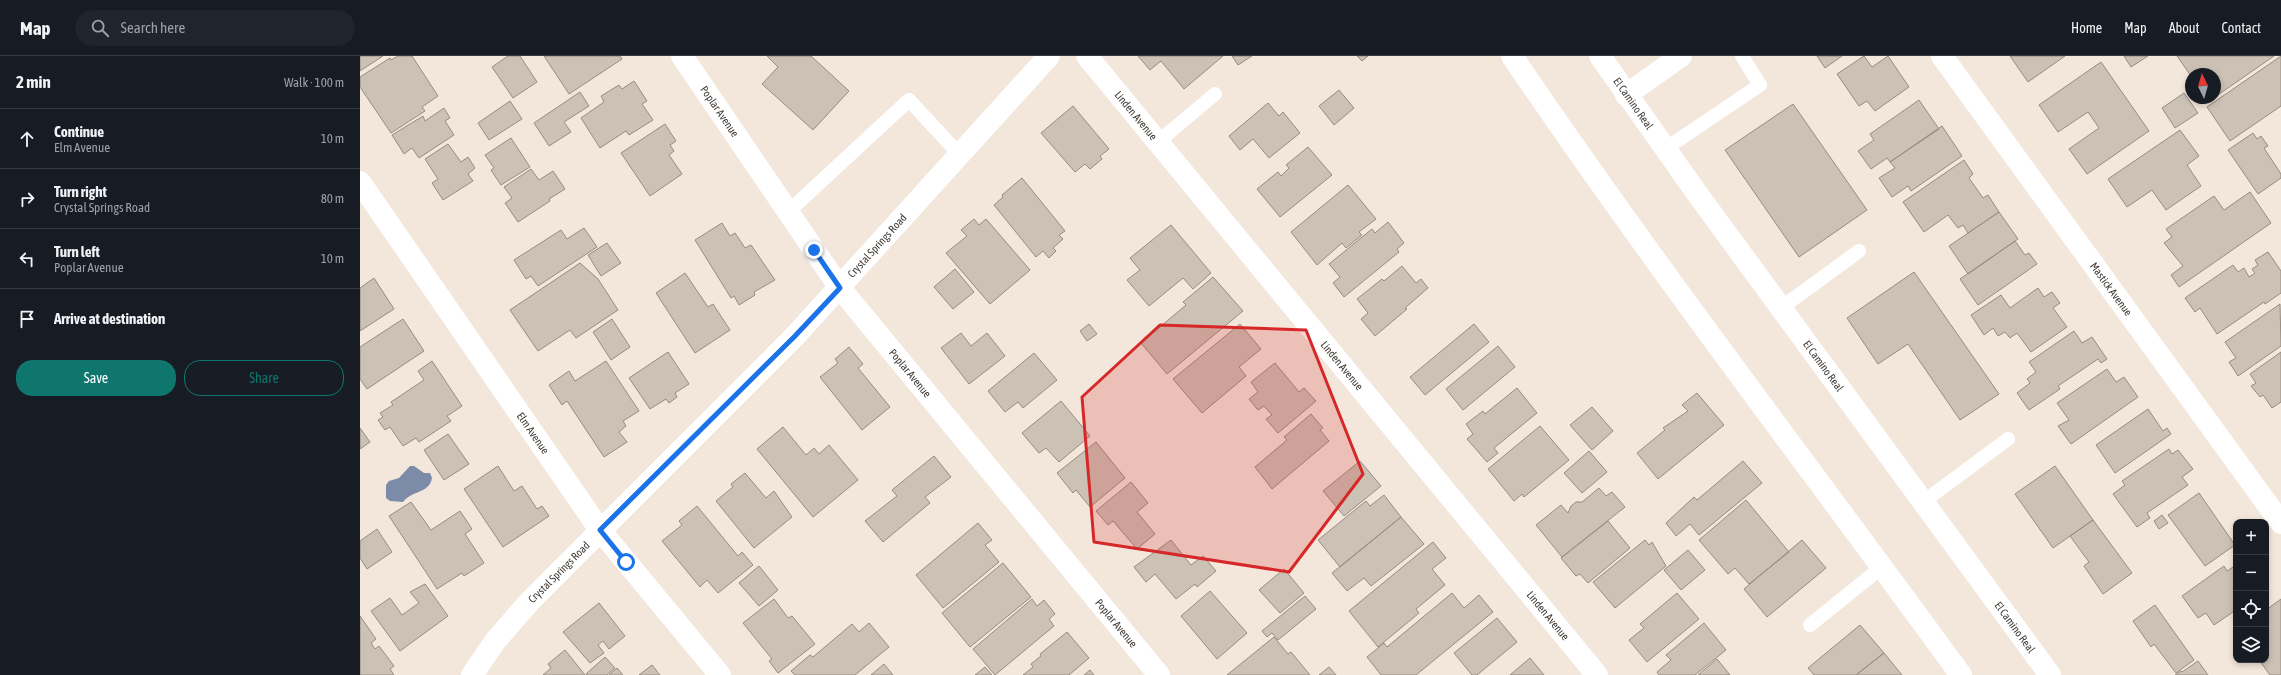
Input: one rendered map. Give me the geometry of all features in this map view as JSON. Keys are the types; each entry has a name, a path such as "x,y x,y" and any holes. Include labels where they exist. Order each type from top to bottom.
{"street":[{"name":"Poplar Avenue","path":"682,56 840,288 1159,675"},
{"name":"Crystal Springs Road","path":"472,675 496,640 531,600 795,336 1049,56"},
{"name":"Linden Avenue","path":"1087,56 1597,675"},
{"path":"1512,56 1570,142 1638,236 1961,675"},
{"name":"El Camino Real","path":"1600,56 1626,95 1922,502 2050,675"},
{"path":"1626,95 1681,56"},
{"name":"Mastick Avenue","path":"1942,56 2281,523"},
{"name":"Elm Avenue","path":"360,182 600,530 720,675"}],"lane":[{"path":"1665,148 1760,85 1742,56"},
{"path":"1158,142 1215,94"},
{"path":"788,212 909,100 960,155"},
{"path":"1781,308 1859,251"},
{"path":"1922,502 2008,439"},
{"path":"1810,625 1882,567"}],"highlighted area":[{"path":"1160,325 1306,330 1363,474 1289,572 1094,542 1082,397"}],"water":[{"path":"410,466 414,466 424,473 430,473 432,478 430,483 427,487 411,495 403,502 390,501 386,498 386,485 389,481 399,478"}],"building":[{"path":"360,56 383,56 360,71"},
{"path":"398,56 412,56 438,96 422,107 425,111 391,133 360,87 360,77 390,58 391,60"},
{"path":"508,56 520,56 537,82 513,98 492,67"},
{"path":"544,56 620,56 622,59 569,94"},
{"path":"767,56 811,56 849,91 813,130 762,84 778,67"},
{"path":"1138,56 1223,56 1184,89 1161,61 1150,70"},
{"path":"1232,56 1252,56 1238,65"},
{"path":"1357,56 1368,56 1362,61"},
{"path":"1817,56 1842,56 1825,68"},
{"path":"1864,56 1872,67 1888,56 1909,87 1875,111 1867,101 1859,106 1837,74"},
{"path":"2010,56 2065,56 2028,82"},
{"path":"2124,56 2148,56 2131,67"},
{"path":"2177,56 2274,56 2221,93 2221,68 2185,68"},
{"path":"2281,56 2281,106 2230,141 2207,107 2211,104 2221,104 2221,97"},
{"path":"2101,62 2149,131 2087,174 2069,149 2099,128 2088,112 2058,132 2039,105"},
{"path":"634,81 647,101 642,104 653,120 629,135 626,131 600,148 581,118 604,102 601,96 619,85 622,89"},
{"path":"1339,90 1354,108 1334,125 1319,106"},
{"path":"580,92 589,106 564,122 571,132 549,146 534,123"},
{"path":"2184,93 2185,104 2192,104 2198,113 2175,128 2162,108"},
{"path":"1919,100 1939,129 1890,162 1887,158 1871,169 1858,151 1874,140 1870,134"},
{"path":"510,101 522,119 489,140 478,123"},
{"path":"1268,103 1279,116 1283,112 1300,133 1269,158 1253,139 1240,150 1229,136"},
{"path":"1793,104 1867,210 1799,257 1725,150"},
{"path":"1073,106 1109,149 1100,156 1102,159 1090,169 1085,164 1075,172 1041,133"},
{"path":"444,108 450,118 445,121 454,135 419,158 412,148 404,154 392,135 423,116 425,121"},
{"path":"665,124 676,141 670,145 674,151 669,155 682,174 650,196 621,153"},
{"path":"1942,126 1962,156 1911,191 1908,186 1892,197 1879,178 1895,168 1890,162"},
{"path":"2180,130 2199,156 2187,165 2201,186 2166,210 2152,190 2127,207 2108,179"},
{"path":"2253,133 2257,139 2261,136 2268,146 2264,148 2281,174 2281,178 2258,194 2228,150"},
{"path":"511,138 530,167 501,185 491,170 494,168 485,155"},
{"path":"448,144 461,162 468,157 475,168 468,174 473,181 443,200 432,183 438,179 425,159"},
{"path":"1308,147 1332,175 1280,217 1257,189 1278,172 1281,176 1289,168 1286,165"},
{"path":"1964,160 1973,174 1969,178 1983,198 1988,195 1999,212 1968,233 1963,225 1958,228 1948,215 1924,232 1903,202"},
{"path":"531,169 539,180 553,171 565,189 549,199 550,201 518,222 505,203 512,198 504,187"},
{"path":"1022,178 1065,231 1059,235 1063,239 1053,248 1056,251 1049,258 1043,251 1036,257 994,205 1003,197 1002,195"},
{"path":"1348,185 1376,219 1359,232 1362,235 1346,248 1342,243 1317,265 1291,232"},
{"path":"2250,192 2271,223 2179,287 2171,275 2183,266 2164,243 2172,237 2166,229 2214,196 2224,210"},
{"path":"1999,212 2018,239 1968,274 1949,246"},
{"path":"974,219 979,225 986,219 1030,270 990,304 946,253 967,236 961,230"},
{"path":"1388,222 1404,243 1397,249 1399,252 1344,297 1333,283 1340,277 1329,264 1372,229 1375,233"},
{"path":"722,223 730,236 735,233 745,248 751,245 775,280 754,292 755,295 739,305 734,296 731,298 695,240"},
{"path":"1171,225 1211,273 1193,289 1183,278 1149,306 1127,280 1140,270 1130,258"},
{"path":"584,228 597,247 538,286 531,276 526,279 514,260 561,230 567,239"},
{"path":"2015,241 2025,255 2029,253 2037,264 1978,305 1960,279"},
{"path":"607,243 621,263 601,276 588,255"},
{"path":"2268,252 2281,271 2281,293 2265,304 2264,302 2217,334 2200,308 2195,312 2185,298 2233,265 2238,272 2244,268 2249,277 2255,273 2252,269 2258,265 2255,260"},
{"path":"580,263 598,279 618,310 576,338 570,330 538,351 510,310"},
{"path":"1402,266 1416,283 1421,279 1428,288 1405,308 1407,309 1375,336 1361,319 1368,313 1357,299 1382,279 1384,281"},
{"path":"955,269 974,292 953,309 934,287"},
{"path":"1914,272 1999,394 1960,420 1908,344 1878,364 1847,318"},
{"path":"685,273 708,307 713,304 730,330 695,353 656,293"},
{"path":"1213,277 1243,311 1167,374 1141,343 1186,305 1183,302"},
{"path":"374,278 394,309 360,331 360,288"},
{"path":"2038,288 2044,297 2052,292 2060,303 2053,308 2067,327 2031,352 2017,333 2010,338 2005,332 1998,336 1993,328 1984,335 1971,315 2001,295 2010,308"},
{"path":"2280,304 2281,346 2238,376 2229,362 2236,358 2225,342"},
{"path":"403,319 424,351 367,389 360,379 360,347"},
{"path":"612,319 630,347 611,360 593,332"},
{"path":"1089,324 1097,334 1087,341 1080,331"},
{"path":"1240,324 1261,349 1239,367 1246,376 1202,413 1173,379"},
{"path":"1474,324 1489,342 1425,395 1410,377"},
{"path":"2074,331 2082,343 2092,337 2107,359 2101,363 2098,359 2058,386 2060,389 2029,410 2017,393 2030,383 2027,379 2036,372 2029,362"},
{"path":"961,333 971,346 987,333 1005,356 969,384 941,348"},
{"path":"1498,346 1515,367 1463,410 1446,389"},
{"path":"849,347 863,364 858,368 890,407 862,430 820,377 838,363 835,359"},
{"path":"668,352 689,384 675,393 677,397 669,403 666,399 650,409 629,378"},
{"path":"2281,352 2281,402 2272,408 2263,395 2260,397 2251,386 2256,383 2250,374"},
{"path":"1034,353 1057,380 1023,408 1018,402 1005,412 988,391"},
{"path":"432,361 462,406 447,416 451,421 419,442 416,438 403,446 390,427 385,430 378,420 383,417 380,413 393,405 391,402 424,380 418,371"},
{"path":"606,361 639,411 623,421 626,426 619,432 627,442 604,457 567,401 562,405 549,385 569,371 575,381"},
{"path":"1275,363 1299,392 1304,388 1316,401 1278,433 1266,419 1272,415 1264,406 1258,410 1249,399 1258,392 1251,382"},
{"path":"2107,369 2116,382 2124,377 2138,397 2071,444 2058,426 2069,420 2057,403"},
{"path":"1517,388 1537,413 1494,448 1498,453 1487,462 1467,439 1473,434 1466,424 1483,411 1485,414"},
{"path":"1697,393 1724,425 1658,479 1637,453 1665,430 1663,428 1688,411 1682,405"},
{"path":"1061,401 1090,436 1059,462 1046,448 1039,453 1022,433"},
{"path":"1592,407 1613,431 1592,450 1570,425"},
{"path":"2148,409 2163,431 2167,428 2171,434 2115,473 2096,445"},
{"path":"1311,414 1323,428 1320,430 1329,441 1272,489 1255,467 1287,440 1284,437"},
{"path":"1540,426 1569,460 1524,497 1522,494 1514,501 1488,469"},
{"path":"783,427 806,455 814,448 819,454 829,445 858,480 813,517 757,449"},
{"path":"360,428 370,442 360,449"},
{"path":"448,434 469,464 444,480 424,450"},
{"path":"1096,442 1125,478 1090,507 1076,490 1073,493 1057,473"},
{"path":"2169,449 2172,454 2178,450 2193,469 2182,477 2188,485 2147,513 2150,518 2137,527 2113,494 2125,485 2122,481"},
{"path":"1589,451 1607,472 1582,493 1564,473"},
{"path":"934,456 951,477 925,497 930,503 883,542 865,521 897,496 892,490"},
{"path":"1360,461 1381,486 1344,516 1323,491"},
{"path":"1743,461 1762,483 1699,535 1690,524 1676,536 1666,523 1694,497 1697,500"},
{"path":"498,466 514,491 522,486 537,509 542,506 549,516 503,547 464,489"},
{"path":"2055,466 2093,520 2053,548 2015,494"},
{"path":"745,473 766,498 774,491 792,517 754,548 716,501 733,487 731,484"},
{"path":"1131,482 1148,503 1137,512 1155,534 1137,549 1113,521 1108,525 1096,511"},
{"path":"1599,488 1606,496 1612,492 1625,507 1562,557 1536,525 1561,505 1568,513 1571,506 1576,502 1582,502"},
{"path":"2199,493 2233,542 2233,546 2205,566 2168,515"},
{"path":"1384,495 1401,517 1340,567 1318,540 1366,501 1370,506"},
{"path":"1746,500 1789,552 1749,584 1735,568 1728,574 1699,540"},
{"path":"411,502 431,530 460,511 472,529 465,534 484,563 464,576 462,573 437,589 389,516"},
{"path":"697,506 738,556 742,552 753,565 718,593 707,580 700,587 662,541 682,525 679,521"},
{"path":"2162,515 2168,523 2159,529 2154,521"},
{"path":"1401,517 1424,544 1371,586 1364,578 1347,591 1332,573"},
{"path":"2093,520 2132,573 2103,594 2084,566 2089,562 2070,536"},
{"path":"1608,521 1630,548 1588,583 1580,574 1576,576 1561,558"},
{"path":"978,523 992,540 985,545 999,562 943,608 916,575"},
{"path":"377,529 392,552 367,569 360,558 360,541"},
{"path":"1171,540 1191,565 1203,556 1216,571 1197,587 1195,584 1176,599 1155,574 1146,582 1134,567"},
{"path":"1645,540 1649,545 1652,542 1666,566 1615,608 1593,582"},
{"path":"1802,540 1826,568 1767,617 1744,589"},
{"path":"1433,542 1446,558 1432,569 1445,585 1416,609 1419,613 1378,647 1349,611"},
{"path":"1688,550 1705,570 1681,590 1664,570"},
{"path":"1003,563 1031,597 970,647 942,613"},
{"path":"759,566 778,590 759,606 739,583"},
{"path":"2224,566 2227,571 2233,567 2233,612 2214,625 2206,613 2198,618 2182,596"},
{"path":"1284,569 1304,593 1280,613 1259,590"},
{"path":"425,584 448,616 400,651 371,611 390,598 402,615 419,603 410,592"},
{"path":"1210,591 1247,633 1217,659 1181,616"},
{"path":"1452,593 1464,608 1479,595 1493,612 1416,675 1381,675 1367,657 1384,643 1387,647"},
{"path":"1677,593 1699,619 1647,662 1629,640 1644,628 1640,624"},
{"path":"1305,596 1316,609 1278,640 1272,633 1267,637 1262,631"},
{"path":"774,599 788,618 792,616 815,644 778,673 769,661 772,659 743,623"},
{"path":"1032,599 1037,606 1044,600 1055,614 1049,619 1054,626 995,675 973,649"},
{"path":"2281,599 2281,675 2270,675 2261,663 2269,663 2269,608"},
{"path":"599,603 625,636 609,649 603,641 598,645 604,653 590,663 563,632"},
{"path":"2155,605 2194,660 2176,673 2154,644 2151,647 2133,621"},
{"path":"360,616 376,639 371,643 375,649 379,646 394,666 390,669 394,675 360,675"},
{"path":"1497,618 1517,642 1477,675 1472,675 1454,653"},
{"path":"869,623 889,647 855,675 795,675 791,671 810,655 813,657 852,624 859,632"},
{"path":"1704,623 1726,650 1695,675 1659,675 1657,672 1671,660 1666,655"},
{"path":"1860,625 1884,653 1856,675 1814,675 1808,668"},
{"path":"1067,632 1089,658 1069,675 1023,675 1033,667 1031,664 1041,656 1040,654"},
{"path":"1274,637 1288,654 1291,652 1310,675 1227,675"},
{"path":"565,650 585,675 543,675 551,668 548,664"},
{"path":"1884,653 1902,675 1856,675"},
{"path":"605,657 615,668 607,675 586,674"},
{"path":"1530,658 1544,675 1510,675"},
{"path":"1717,659 1730,675 1698,675"},
{"path":"2198,661 2208,675 2175,675 2181,671 2182,672"},
{"path":"884,664 893,675 871,675"},
{"path":"652,665 660,675 639,675"},
{"path":"985,667 992,675 975,675"},
{"path":"1329,667 1336,675 1319,675"},
{"path":"617,668 623,675 609,675"},
{"path":"1090,670 1094,675 1084,675"}],"route":[{"path":"626,562 600,530 795,336 840,288 814,250"}]}
